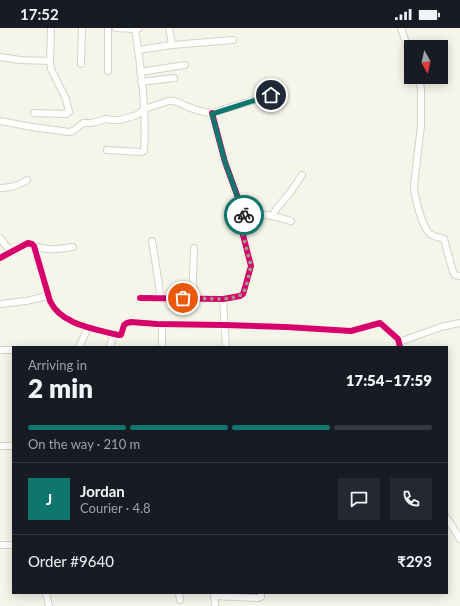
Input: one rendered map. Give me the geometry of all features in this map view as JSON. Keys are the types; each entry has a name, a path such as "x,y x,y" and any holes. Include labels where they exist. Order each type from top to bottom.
{"street":[{"path":"34,113 66,114 69,112 66,99 51,69 51,28"},
{"path":"81,64 82,28"},
{"path":"108,28 108,71"},
{"path":"107,150 144,151 144,109 137,29 120,28"},
{"path":"169,28 172,45"},
{"path":"401,28 405,40"},
{"path":"138,50 172,45 233,40"},
{"path":"0,57 20,60 50,61"},
{"path":"140,72 185,65"},
{"path":"141,82 174,78"},
{"path":"419,84 421,126 414,185 415,194 427,230 432,235 444,239 453,272 455,275 460,276"},
{"path":"0,121 69,132 73,131 83,123 92,123 106,119 120,120 137,115 144,109 173,100 202,112 212,114 271,95"},
{"path":"140,298 223,299 236,297 243,294 246,287 251,269 251,263 243,235 245,217 225,162 212,114"},
{"path":"272,216 302,175"},
{"path":"0,188 13,187 28,180"},
{"path":"245,217 256,214 291,221"},
{"path":"0,238 11,252"},
{"path":"152,241 160,298"},
{"path":"0,258 28,243 41,249 49,250 73,247"},
{"path":"34,246 52,307 57,312 72,321 88,328 118,335 121,335 124,325 127,322 286,327 351,331 380,323 395,336 400,345 441,327 460,323"},
{"path":"194,248 194,298"},
{"path":"0,304 48,296"},
{"path":"223,299 226,346"},
{"path":"162,324 162,346"},
{"path":"79,346 88,328"},
{"path":"110,346 113,334"},
{"path":"0,350 12,350"},
{"path":"0,446 12,446"},
{"path":"448,520 460,539"},
{"path":"0,545 12,545"},
{"path":"46,594 49,606"},
{"path":"215,606 214,594 258,598 261,597 261,594"}],"cycle path":[{"path":"140,298 223,299 240,296 243,294 251,266 243,235 245,217 225,162 212,113"},
{"path":"0,258 28,243 32,244 34,246 50,301 55,309 62,316 80,325 118,335 121,335 124,325 131,322 286,327 351,331 380,323 398,339 400,346"}],"way so far":[{"path":"183,298 223,299 236,297 243,294 251,269 243,239 245,222 244,215"}],"route":[{"path":"244,215 225,162 212,114 271,95"}]}
